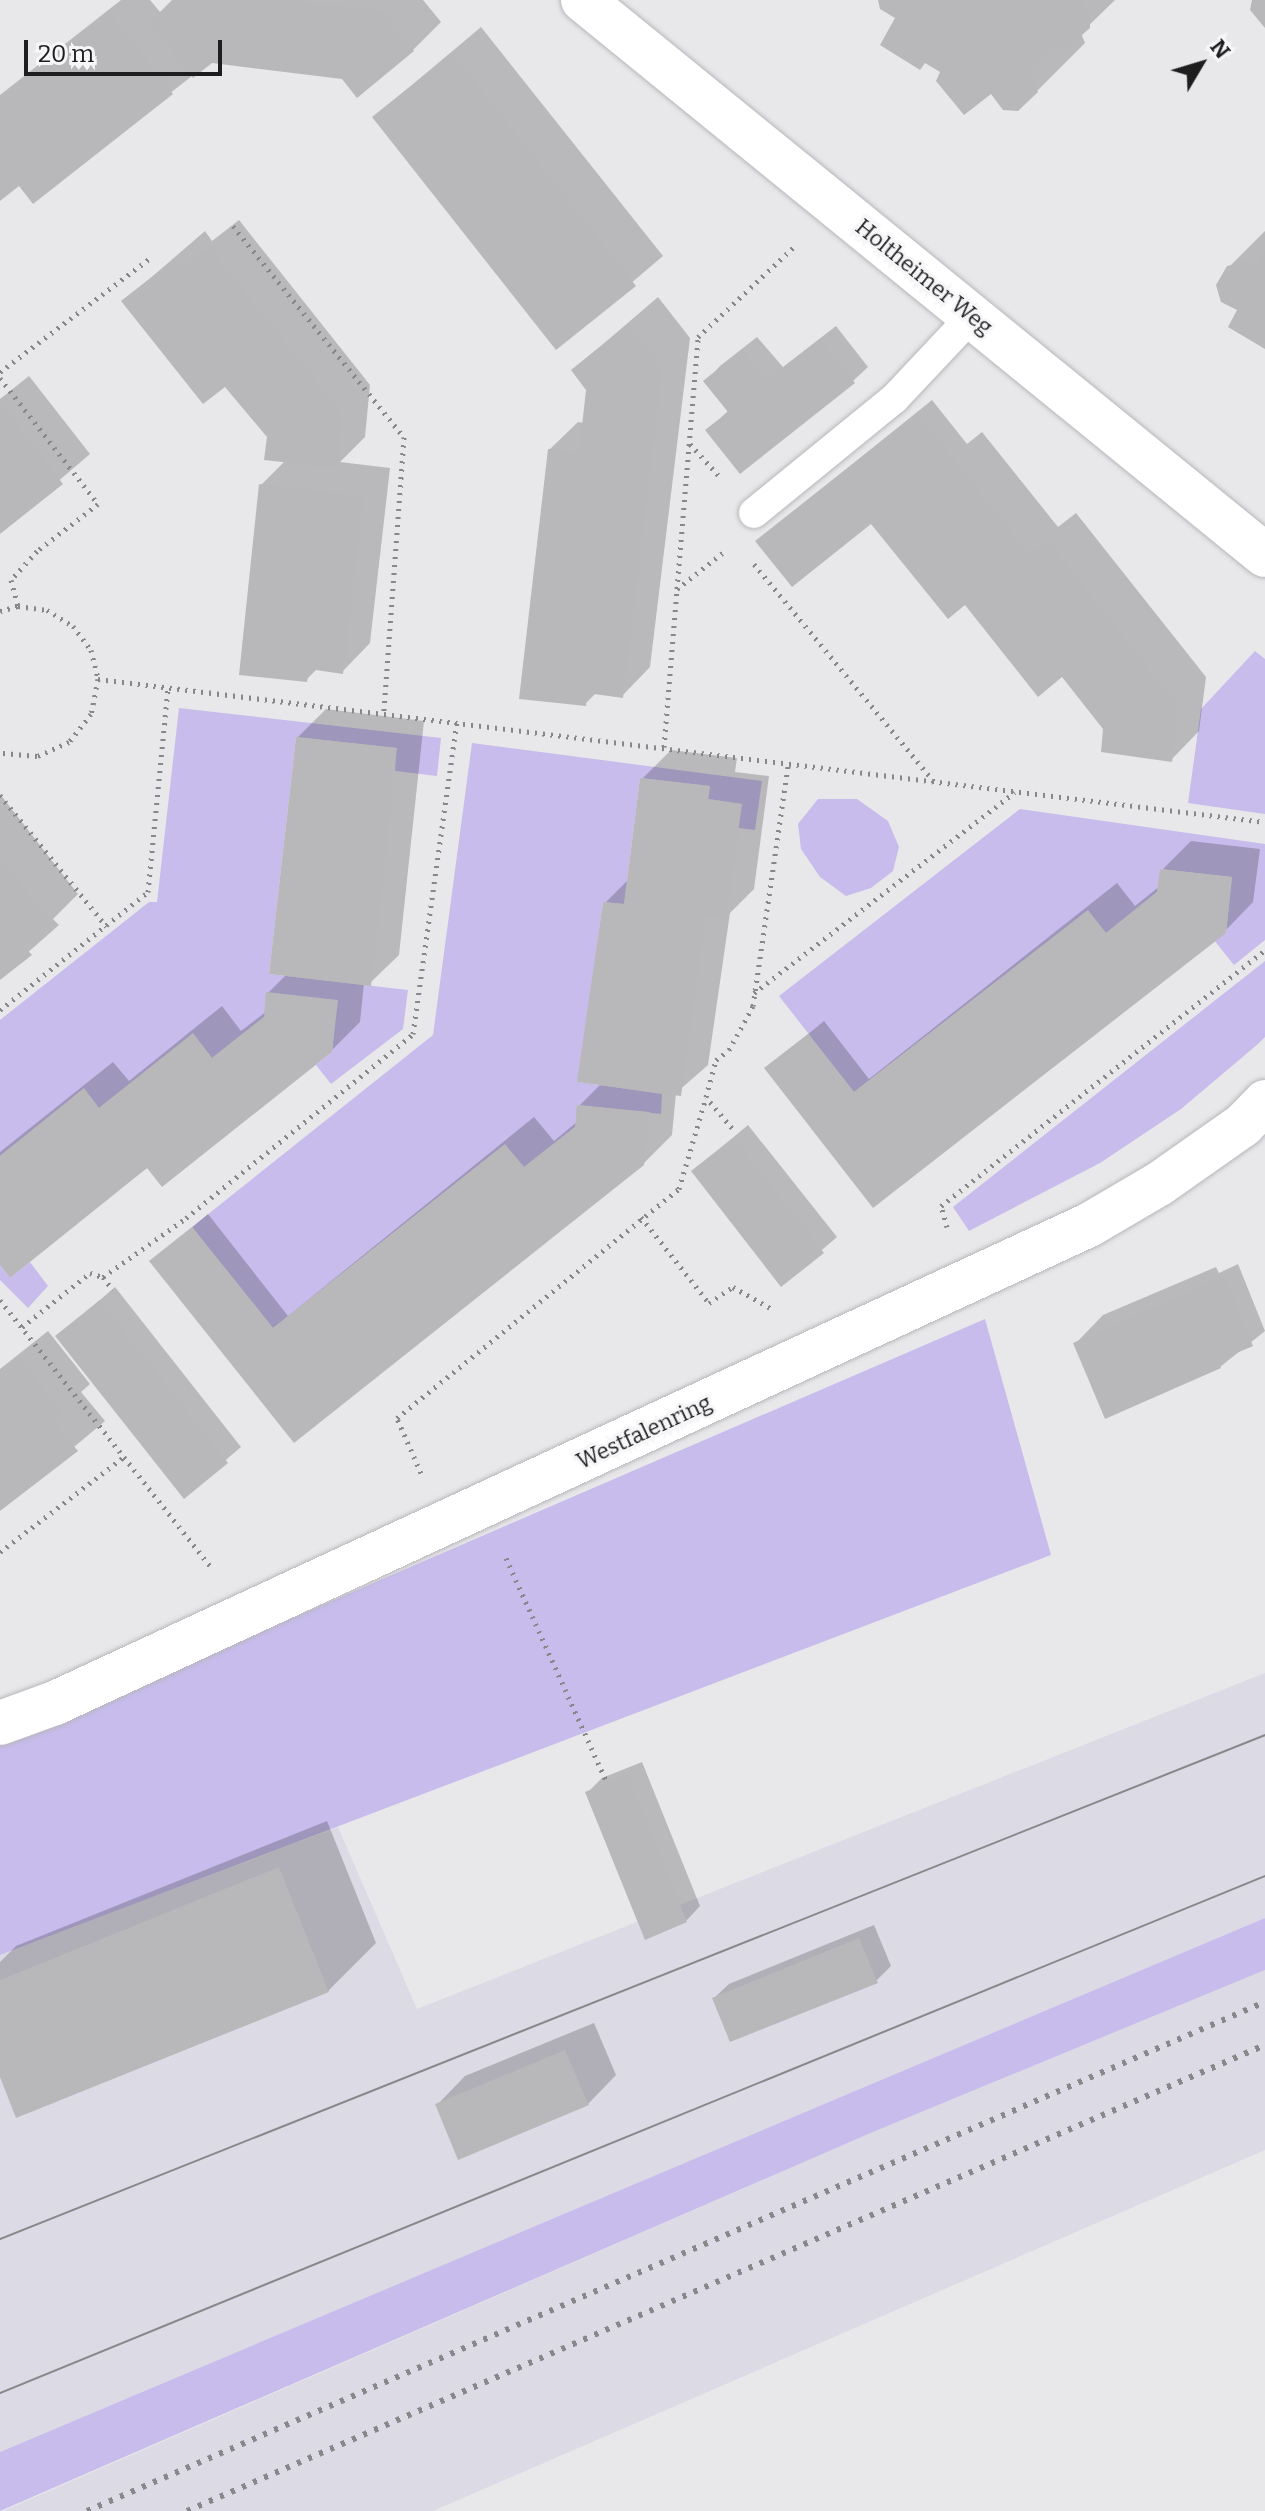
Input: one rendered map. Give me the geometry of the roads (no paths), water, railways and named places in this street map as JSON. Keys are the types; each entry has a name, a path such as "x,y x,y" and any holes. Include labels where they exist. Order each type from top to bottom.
{"street":[{"name":"Holtheimer Weg","path":"583,0 1265,555"},
{"name":"Westfalenring","path":"0,1723 249,1614 963,1287 1159,1184 1243,1125 1265,1102"}],"lane":[{"path":"754,513 894,399 972,316"}],"tram line":[{"path":"0,2239 1265,1735"},
{"path":"0,2393 1265,1876"}],"railway":[{"path":"87,2511 1265,2002"},
{"path":"187,2511 1265,2045"}]}
